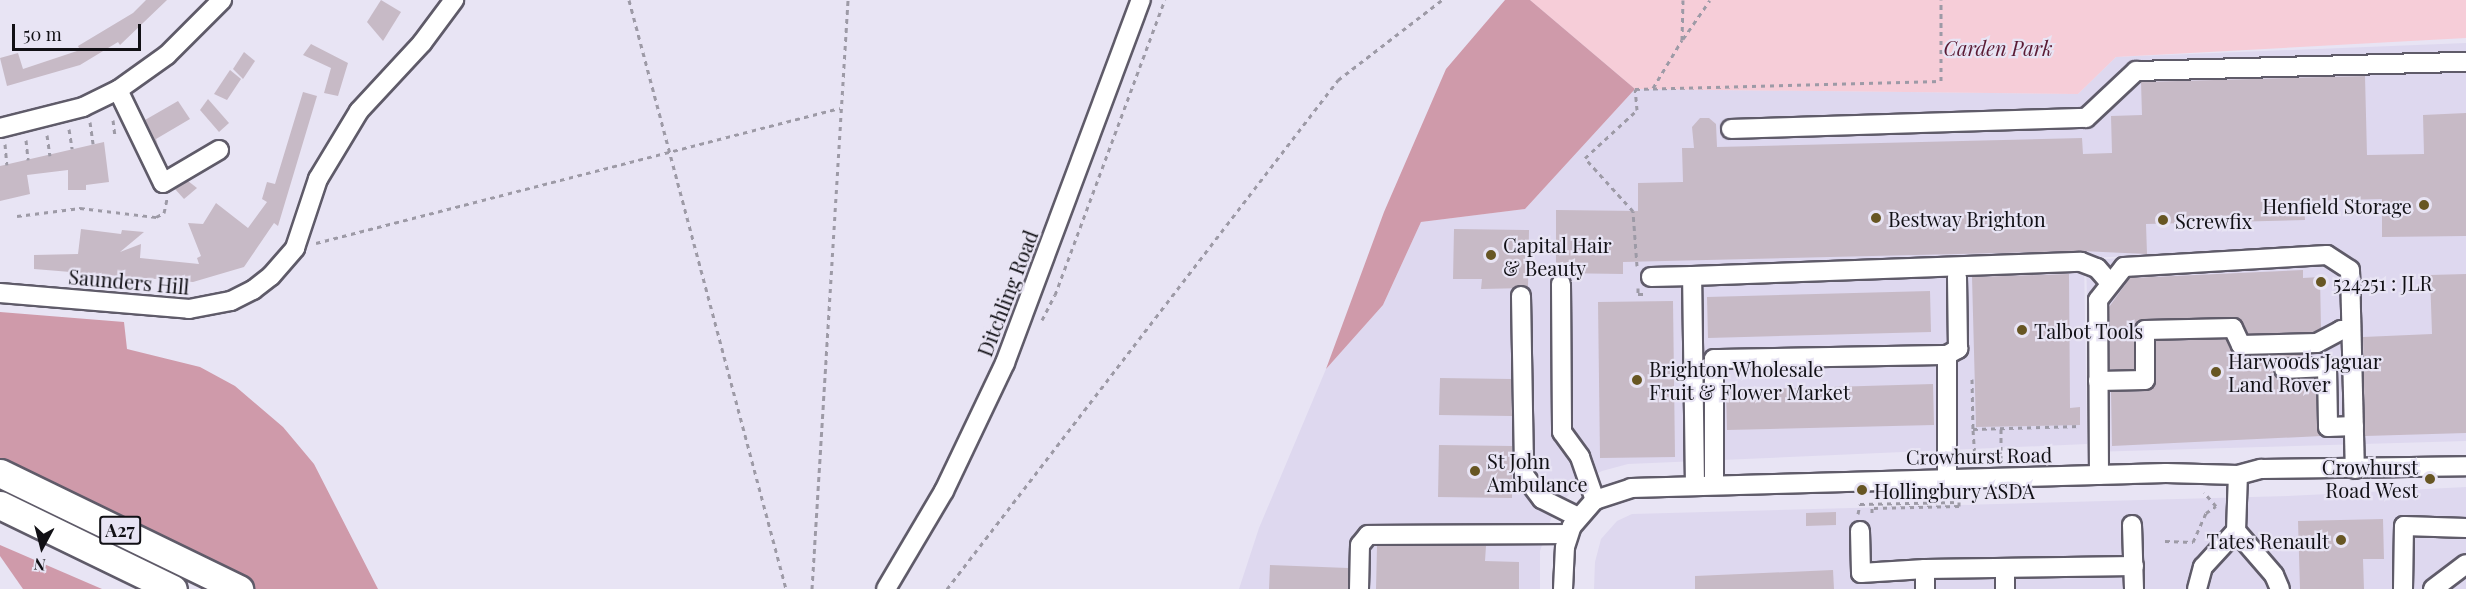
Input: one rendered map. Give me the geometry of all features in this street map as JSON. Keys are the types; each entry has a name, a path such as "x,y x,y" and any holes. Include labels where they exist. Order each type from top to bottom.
{"highway":[{"name":"A27","path":"0,473 239,589"},
{"name":"A27","path":"0,505 173,589"}],"street":[{"path":"2,136 83,106 118,90 167,55 222,0"},
{"name":"Saunders Hill","path":"0,293 197,309 231,301 263,283 299,240 318,179 337,144 382,83 422,43 454,0"},
{"name":"Ditchling Road","path":"886,589 944,491 1005,363 1141,0"},
{"path":"1731,129 2086,118 2136,71 2466,62"},
{"path":"118,90 163,183 219,150"},
{"path":"2099,475 2098,300 2109,282 2124,267 2327,255 2350,270 2355,469"},
{"path":"1644,281 1692,276 2082,262 2097,268 2109,282"},
{"path":"1692,276 1695,485"},
{"path":"1714,484 1714,359 1947,355 1958,349 1958,277"},
{"path":"1561,284 1562,432 1580,457 1595,500"},
{"path":"1521,297 1524,475 1542,499 1578,517"},
{"path":"2097,381 2145,380 2145,330 2233,328 2241,345 2317,343 2341,330 2351,330"},
{"path":"1947,355 1947,478"},
{"path":"2284,369 2327,367 2328,428 2354,426"},
{"name":"Crowhurst Road","path":"1563,589 1568,534 1578,517 1595,500 1619,489 1714,484 1947,478 2238,475 2261,469 2466,466"},
{"path":"2198,589 2203,567 2236,531 2238,475"},
{"path":"2133,525 2134,589"},
{"path":"2403,589 2404,526 2466,528"},
{"path":"1860,531 1862,573 1925,569 2134,566"},
{"path":"2236,531 2274,575 2280,589"},
{"path":"1359,589 1360,545 1368,535 1568,534"},
{"path":"2433,589 2466,564"},
{"path":"2005,568 2005,589"},
{"path":"1925,569 1925,589"}],"path":[{"path":"628,0 786,589"},
{"path":"812,589 848,0"},
{"path":"947,589 1338,80 1442,0"},
{"path":"1682,40 1683,0"},
{"path":"1653,88 1710,0"},
{"path":"1644,281 1633,211 1585,158 1637,110 1635,89 1941,81 1941,0"},
{"path":"299,240 318,243 840,108"},
{"path":"111,112 115,137"},
{"path":"90,122 93,144"},
{"path":"69,129 72,150"},
{"path":"47,135 50,156"},
{"path":"2,136 7,165"},
{"path":"26,140 28,160"},
{"path":"17,216 86,208 156,217 167,205 163,183"},
{"path":"1972,379 1975,464"},
{"path":"1973,429 2098,426"},
{"path":"2001,429 2001,463"},
{"path":"2165,541 2193,542 2206,513 2216,506 2199,490"},
{"path":"1860,504 1959,502 1959,506 1872,508 1872,514"}],"shaded area":[{"path":"1505,0 1530,0 1635,89 1525,209 1421,222 1383,305 1326,369 1384,212 1446,69"},
{"path":"2466,43 2466,441 2091,452 2086,260 2266,251 2084,258 2087,444 1628,464 1602,471 1578,484 1553,513 1540,551 1540,589 1239,589 1259,528 1326,369 1383,305 1421,222 1525,209 1635,89 2078,94 2116,57"},
{"path":"0,312 124,322 127,349 200,367 235,386 283,427 314,464 378,589 254,589 0,458"},
{"path":"2466,487 2466,589 1594,589 1595,562 1601,539 1617,521 1632,514 2288,496"},
{"path":"0,545 102,589 23,589 0,556"}],"green space":[{"name":"Carden Park","path":"1530,0 2466,0 2466,38 2116,57 2078,94 1635,89"}],"building":[{"path":"146,0 167,0 120,45 118,42 80,65 7,86 0,58 18,53 23,69 80,50 78,46 133,13"},
{"path":"381,0 401,12 383,41 367,22"},
{"path":"311,44 348,63 338,96 324,93 331,68 303,55"},
{"path":"244,52 255,61 243,79 233,69"},
{"path":"230,70 241,79 227,100 214,94"},
{"path":"2365,76 2367,155 2424,154 2423,115 2466,113 2466,236 2382,237 2382,199 2304,201 2305,220 2146,224 2147,254 2081,251 1623,262 1623,274 1556,273 1556,210 1638,211 1638,183 1683,182 1682,148 1694,148 1692,127 1700,118 1709,118 1716,124 1717,147 2082,138 2083,154 2112,153 2111,116 2142,115 2141,82"},
{"path":"303,92 317,96 278,226 274,223 244,267 193,282 34,269 34,255 78,254 81,229 121,234 122,230 144,232 120,252 141,244 140,258 199,264 197,258 201,256 188,223 203,224 216,203 248,228 267,202 262,199 267,182 275,184"},
{"path":"208,99 229,123 219,132 200,110"},
{"path":"178,101 190,119 156,139 158,146 145,120"},
{"path":"104,142 109,182 86,185 86,190 68,190 68,170 27,175 30,194 0,201 0,166"},
{"path":"188,181 197,188 184,199 175,189"},
{"name":"Capital Hair & Beauty","path":"1454,229 1529,230 1528,288 1481,289 1482,279 1453,279"},
{"path":"2303,270 2303,278 2320,277 2321,328 2314,332 2248,334 2239,319 2233,317 2144,319 2134,329 2134,369 2110,369 2109,307 2130,278"},
{"name":"Talbot Tools","path":"2069,274 2070,408 2080,407 2080,425 1976,427 1972,277"},
{"path":"2466,274 2466,433 2365,436 2363,337 2432,334 2430,275"},
{"path":"1930,291 1931,332 1708,338 1707,297"},
{"name":"Brighton Wholesale Fruit & Flower Market","path":"1673,301 1675,457 1600,458 1598,302"},
{"path":"2226,339 2231,350 2241,356 2322,353 2278,359 2273,369 2279,379 2316,379 2317,427 2322,436 2112,446 2111,392 2145,391 2154,386 2156,341"},
{"path":"1440,378 1511,379 1512,416 1439,415"},
{"path":"1933,384 1934,425 1727,430 1726,390"},
{"name":"St John Ambulance","path":"1439,445 1512,446 1512,498 1438,497"},
{"path":"1836,512 1836,525 1806,526 1806,513"},
{"name":"Tates Renault","path":"2383,519 2384,559 2363,559 2364,589 2300,589 2298,521"},
{"path":"1377,546 1486,546 1485,561 1519,562 1519,589 1376,589"},
{"path":"1270,565 1348,568 1348,589 1269,589"},
{"path":"1833,570 1834,589 1695,589 1695,576"}],"place":[{"name":"Henfield Storage","path":"2424,205"},
{"name":"Bestway Brighton","path":"1876,218"},
{"name":"Screwfix","path":"2163,220"},
{"name":"Capital Hair & Beauty","path":"1491,255"},
{"name":"524251 : JLR","path":"2321,282"},
{"name":"Talbot Tools","path":"2022,330"},
{"name":"Harwoods Jaguar Land Rover","path":"2216,372"},
{"name":"Brighton Wholesale Fruit & Flower Market","path":"1637,380"},
{"name":"St John Ambulance","path":"1475,471"},
{"name":"Crowhurst Road West","path":"2430,479"},
{"name":"Hollingbury ASDA","path":"1862,490"},
{"name":"Tates Renault","path":"2341,540"}]}
